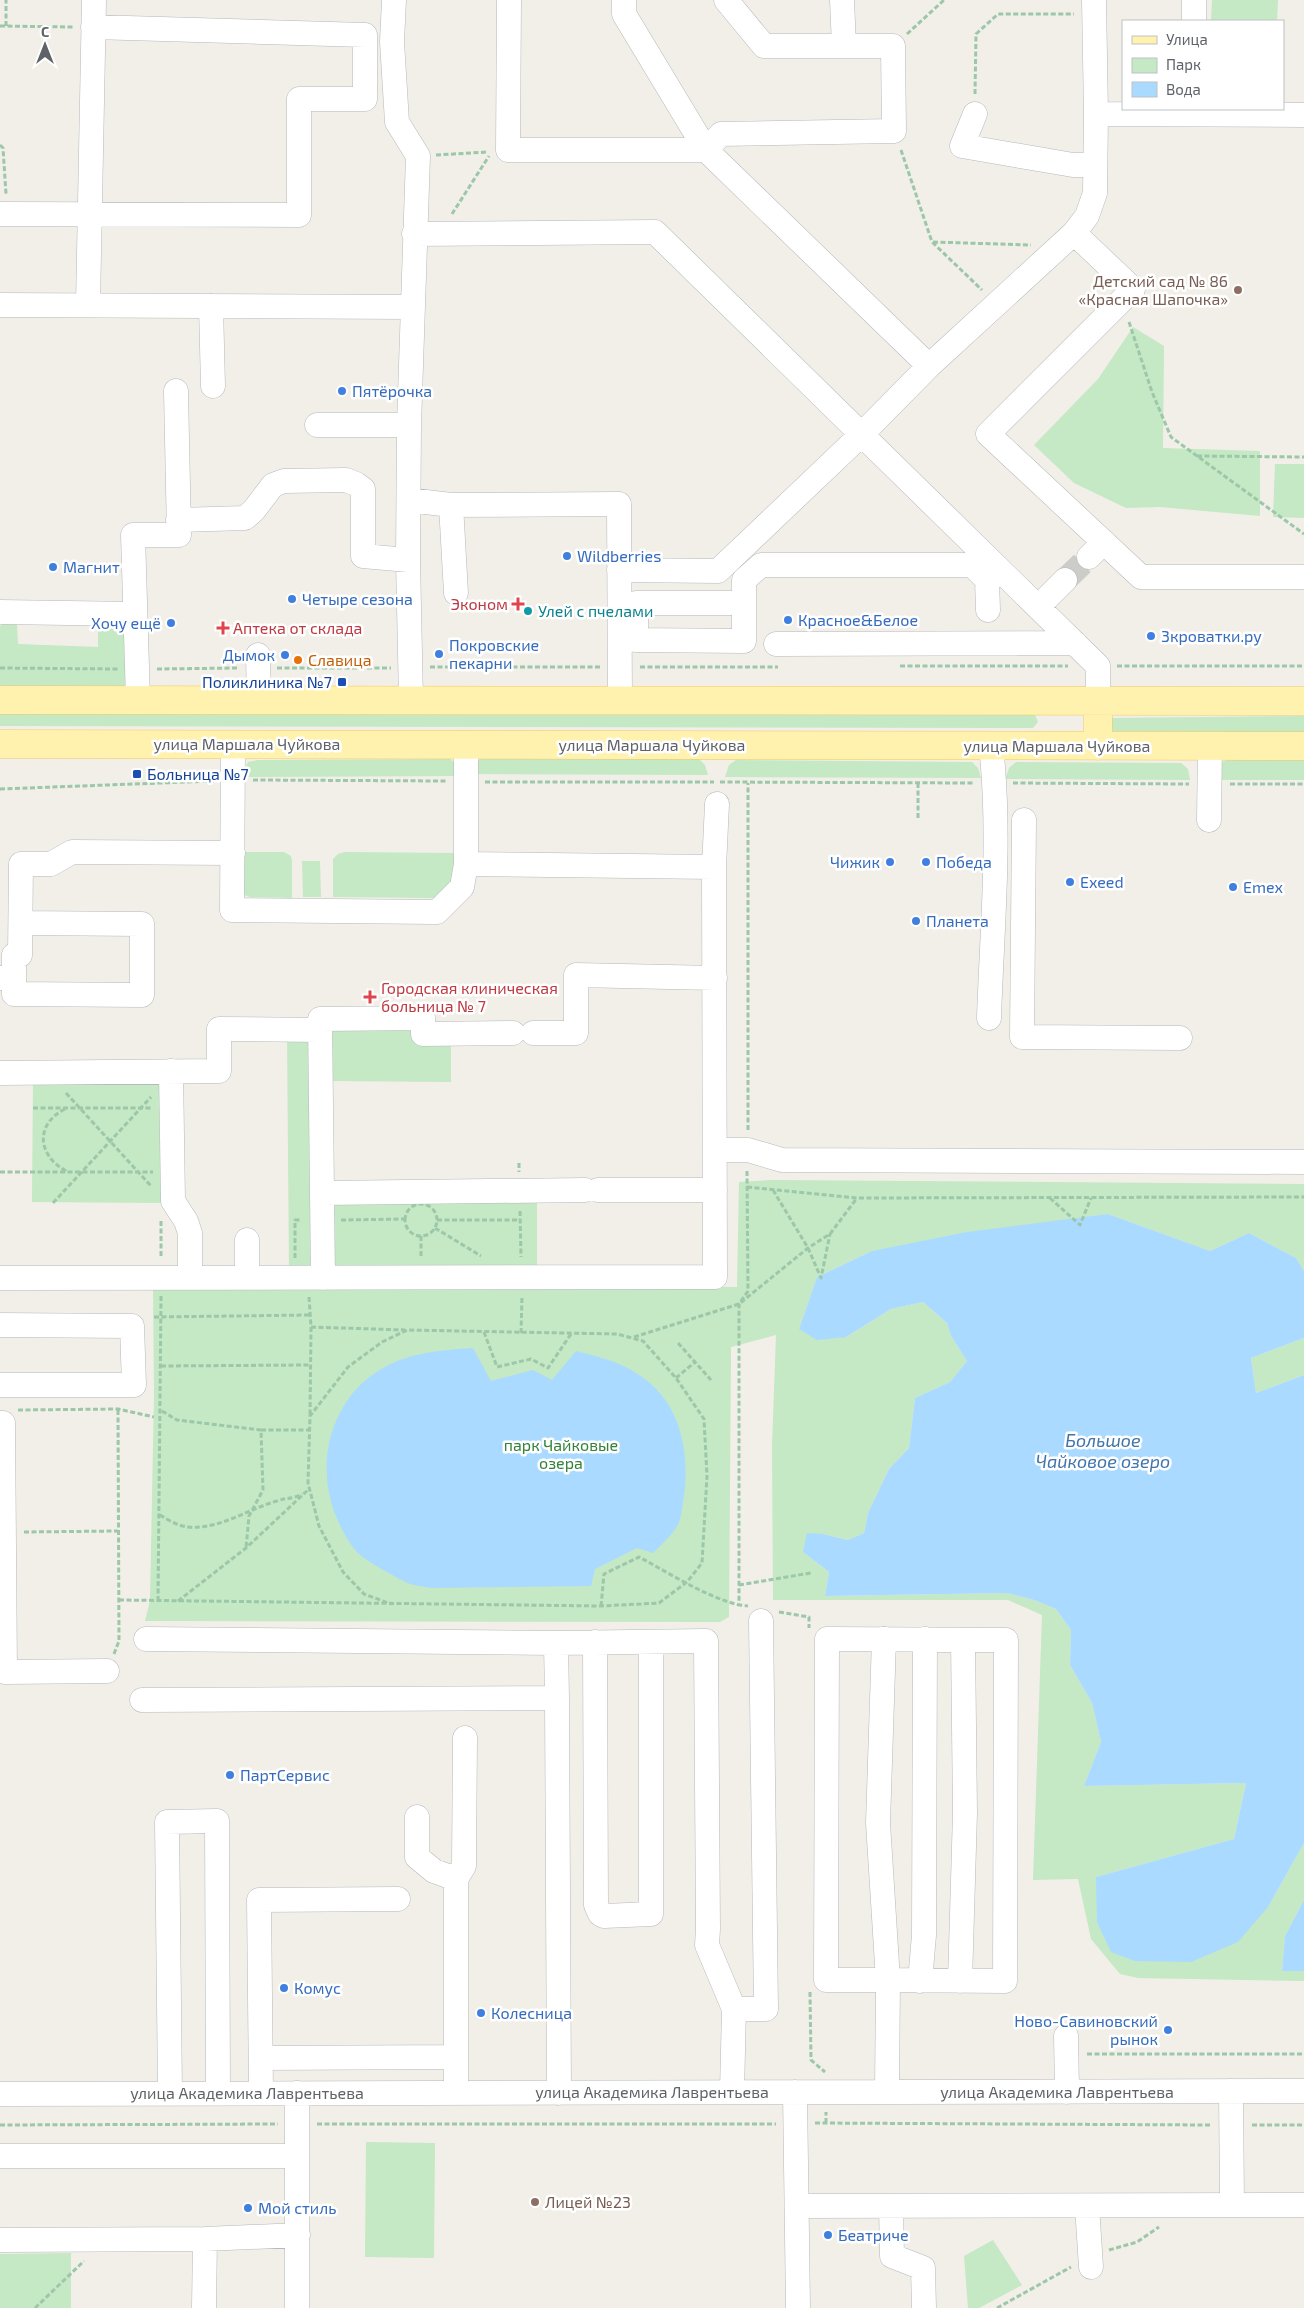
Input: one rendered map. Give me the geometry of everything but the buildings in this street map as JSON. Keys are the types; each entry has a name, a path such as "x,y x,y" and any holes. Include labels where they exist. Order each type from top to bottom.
{"main road":[{"path":"0,700 1304,701"},
{"path":"1098,700 1098,746"},
{"name":"улица Маршала Чуйкова","path":"0,744 1304,746"}],"street":[{"path":"88,305 94,0"},
{"path":"394,0 392,42 397,122 418,156 414,234 408,560 410,700"},
{"path":"509,0 508,150 706,150 721,134 894,131 893,46 764,46 726,0"},
{"path":"624,0 624,14 706,150 929,366"},
{"path":"842,0 844,46"},
{"path":"619,570 718,570 862,434 929,366 1067,239 1087,216 1095,193 1094,0"},
{"path":"1194,0 1194,20"},
{"path":"4,214 299,215 300,99 365,99 365,35 93,27"},
{"path":"1096,114 1195,112 1304,115"},
{"path":"975,114 962,146 1073,165 1094,165"},
{"path":"414,234 655,232 1098,666 1098,700"},
{"path":"1067,239 1133,289 988,434 1096,550 1141,577 1304,577"},
{"path":"0,305 413,307"},
{"path":"211,306 213,386"},
{"path":"138,700 133,536 179,535 176,390"},
{"path":"317,425 410,425"},
{"path":"178,520 245,518 254,510 273,485 284,482 346,480 363,489 363,556 408,560"},
{"path":"409,500 451,505 619,504 620,700"},
{"path":"451,505 456,593"},
{"path":"727,562 744,591 761,565 972,565 987,580 988,610"},
{"path":"1038,606 1065,580"},
{"path":"0,612 135,614"},
{"path":"778,656 1075,643"},
{"path":"258,661 259,700"},
{"path":"233,744 232,910 437,912 462,887 466,864 466,745"},
{"path":"989,1018 996,783 991,746"},
{"path":"1209,820 1210,746"},
{"path":"0,1278 715,1277 714,867 717,804"},
{"path":"1024,820 1022,1037 1180,1038"},
{"path":"21,923 142,924 142,995 14,994 7,978 14,955 20,955 21,864 51,864 72,852 233,853"},
{"path":"466,864 714,867"},
{"path":"324,1278 320,1019 423,1018 423,1034 576,1033 576,975 715,978"},
{"path":"0,1073 219,1071 219,1029 320,1030"},
{"path":"165,1072 173,1201 186,1221 190,1233 190,1278"},
{"path":"715,1150 748,1150 782,1160 1304,1162"},
{"path":"322,1193 715,1190"},
{"path":"247,1240 247,1278"},
{"path":"0,1325 132,1326 134,1385 0,1385"},
{"path":"2,1423 5,1672 108,1671"},
{"path":"734,2009 766,2009 764,1613"},
{"path":"146,1639 556,1643 706,1641 708,1919 706,1945 734,2009 732,2092"},
{"path":"827,1639 925,1639 1006,1640 1005,1981 826,1980 827,1639"},
{"path":"884,1639 878,1823 888,1980 887,2092"},
{"path":"920,1981 924,1934 925,1639"},
{"path":"960,1981 965,1813 963,1640"},
{"path":"595,1642 596,1905 600,1914 604,1916 651,1914 651,1642"},
{"path":"556,1643 559,2093"},
{"path":"142,1700 557,1698"},
{"path":"456,2093 456,1879 464,1866 465,1738"},
{"path":"417,1817 417,1857 434,1871 456,1879"},
{"path":"170,2093 166,1822 216,1821 218,2093"},
{"path":"261,2093 259,1900 398,1898"},
{"path":"1066,2045 1066,2092"},
{"path":"261,2058 456,2058"},
{"path":"1231,2091 1232,2205"},
{"name":"улица Академика Лаврентьева","path":"0,2094 1304,2091"},
{"path":"795,2092 798,2308"},
{"path":"297,2093 297,2308"},
{"path":"0,2156 290,2156 297,2153"},
{"path":"797,2206 1304,2205"},
{"path":"891,2206 892,2256 923,2268 924,2308"},
{"path":"1087,2206 1091,2267"},
{"path":"0,2240 205,2239 298,2235"},
{"path":"204,2308 205,2239"}],"path":[{"path":"6,0 6,26"},
{"path":"893,46 944,0"},
{"path":"975,114 976,34 998,14 1073,15 1094,0"},
{"path":"0,26 93,27"},
{"path":"894,131 932,242 997,303"},
{"path":"0,145 4,148 4,214"},
{"path":"418,156 492,151 439,234"},
{"path":"932,242 1067,239"},
{"path":"1122,300 1152,392 1171,437 1304,534"},
{"path":"1197,456 1304,458"},
{"path":"0,668 136,669 258,661 411,668 620,667 778,656"},
{"path":"899,666 1304,666"},
{"path":"0,789 233,780 1304,784"},
{"path":"739,1605 739,1304 748,1291 746,1187 748,1150 748,783"},
{"path":"918,783 918,819"},
{"path":"47,1072 155,1191"},
{"path":"52,1203 142,1108 160,1087 165,1072"},
{"path":"33,1108 160,1108"},
{"path":"66,1108 51,1119 44,1136 46,1153 51,1161 67,1171"},
{"path":"519,1163 521,1333"},
{"path":"0,1172 161,1172"},
{"path":"746,1187 857,1198 1304,1198"},
{"path":"772,1190 808,1248 821,1278 830,1234"},
{"path":"633,1338 739,1304 808,1248 830,1234 857,1198"},
{"path":"1049,1198 1080,1225 1091,1198"},
{"path":"423,1204 434,1209 438,1220 435,1228 428,1234 421,1236 412,1233 408,1228 407,1212 411,1207 423,1204"},
{"path":"158,1601 162,1410 161,1213"},
{"path":"391,1604 364,1594 343,1572 319,1526 309,1490 311,1327 308,1286 295,1278 295,1220 406,1219"},
{"path":"438,1220 520,1220"},
{"path":"435,1228 489,1261"},
{"path":"421,1236 421,1265"},
{"path":"154,1317 310,1315"},
{"path":"119,1600 601,1606 659,1603 687,1582 702,1563 706,1476 704,1419 676,1378 643,1341 617,1334 311,1327"},
{"path":"310,1416 348,1367 382,1342 407,1330"},
{"path":"484,1332 496,1367 531,1360 548,1368 571,1334"},
{"path":"678,1343 711,1380"},
{"path":"676,1378 695,1362"},
{"path":"161,1366 310,1365"},
{"path":"108,1671 119,1641 118,1409"},
{"path":"2,1423 4,1410 118,1409 154,1418"},
{"path":"162,1410 177,1420 261,1430 310,1430"},
{"path":"246,1548 249,1516 263,1490 261,1430"},
{"path":"160,1515 175,1524 188,1527 210,1525 278,1500 292,1500 309,1490"},
{"path":"177,1601 246,1548 309,1490"},
{"path":"4,1532 118,1531"},
{"path":"601,1606 604,1574 639,1558 729,1602 764,1613 809,1617 809,1637"},
{"path":"739,1585 811,1573"},
{"path":"810,1991 811,2060 827,2074 826,2092"},
{"path":"1066,2045 1304,2054"},
{"path":"0,2125 1304,2125"},
{"path":"36,2308 106,2240"}],"green space":[{"path":"1212,0 1278,0 1277,20 1211,20"},
{"path":"1133,327 1164,346 1163,448 1260,451 1260,516 1160,507 1126,508 1074,483 1034,445 1098,379"},
{"path":"1275,464 1304,464 1304,518 1273,517"},
{"path":"98,622 129,626 128,683 120,688 0,688 0,626 3,624 17,624 18,644 98,647"},
{"path":"0,711 1034,712 1038,722 1033,728 0,726"},
{"path":"1304,716 1304,734 1109,734 1110,718"},
{"path":"489,757 699,759 705,765 708,775 471,774 478,760"},
{"path":"450,759 457,765 459,776 241,777 248,762 258,760"},
{"path":"1230,759 1304,759 1304,780 1213,780 1219,763"},
{"path":"736,760 972,762 978,768 981,778 725,777 729,765"},
{"path":"1016,762 1181,763 1188,769 1190,780 1005,779 1009,768"},
{"path":"240,852 284,852 291,856 292,898 250,897 244,895"},
{"path":"345,852 456,853 455,879 435,898 333,897 333,859 338,854"},
{"path":"302,861 320,861 321,897 303,897"},
{"path":"287,1030 451,1030 451,1082 331,1081 331,1181 537,1182 537,1272 289,1271"},
{"path":"156,1079 164,1089 163,1203 32,1202 33,1080"},
{"name":"парк Чайковые озера","path":"771,1180 1304,1184 1304,1271 1296,1258 1249,1233 1210,1251 1108,1214 872,1251 817,1277 799,1329 846,1337 891,1309 923,1302 947,1323 951,1336 967,1361 950,1382 915,1398 909,1448 889,1469 868,1513 864,1533 848,1540 823,1534 803,1552 829,1572 825,1596 1007,1593 1034,1600 1056,1609 1071,1630 1070,1665 1092,1703 1101,1742 1084,1786 1246,1783 1234,1839 1096,1877 1268,1907 1304,1843 1304,1900 1285,1936 1282,1971 1304,1971 1304,1981 1138,1978 1120,1974 1091,1939 1078,1879 1033,1880 1042,1615 1008,1600 773,1600 772,1445 776,1335 731,1347 729,1617 720,1622 145,1621 150,1601 154,1395 153,1288 737,1287 739,1182"},
{"path":"1304,1338 1304,1375 1256,1393 1251,1358"},
{"path":"366,2142 435,2143 434,2258 365,2257"},
{"path":"993,2240 1022,2285 979,2308 968,2308 964,2256"},
{"path":"71,2253 71,2308 0,2308 0,2254"}],"water":[{"name":"Большое Чайковое озеро","path":"1108,1214 1210,1251 1249,1233 1296,1258 1304,1271 1304,1338 1251,1358 1256,1393 1304,1375 1304,1843 1268,1907 1238,1942 1191,1962 1135,1961 1111,1952 1097,1922 1096,1877 1234,1839 1246,1783 1084,1786 1101,1742 1092,1703 1070,1665 1071,1630 1056,1609 1034,1600 1007,1593 825,1596 829,1572 803,1552 807,1533 823,1534 848,1540 864,1533 868,1513 889,1469 909,1448 915,1398 950,1382 967,1361 951,1336 947,1323 923,1302 891,1309 846,1337 817,1340 799,1329 817,1277 872,1251 967,1232"},
{"path":"473,1348 491,1381 533,1370 552,1380 576,1351 607,1359 625,1367 652,1385 663,1397 678,1424 682,1439 686,1471 685,1487 678,1525 653,1553 637,1548 595,1569 591,1586 430,1588 403,1581 359,1554 347,1539 334,1511 329,1492 328,1453 339,1415 349,1398 362,1384 389,1365 412,1356"},
{"path":"1304,1900 1304,1971 1282,1971 1285,1936"}],"tunnel":[{"path":"1065,580 1089,557"}],"place":[{"name":"Детский сад № 86 «Красная Шапочка»","path":"1238,290"},
{"name":"Пятёрочка","path":"342,391"},
{"name":"Wildberries","path":"567,556"},
{"name":"Магнит","path":"53,567"},
{"name":"Четыре сезона","path":"292,599"},
{"name":"Эконом","path":"518,604"},
{"name":"Улей с пчелами","path":"528,611"},
{"name":"Красное&Белое","path":"788,620"},
{"name":"Хочу ещё","path":"171,623"},
{"name":"Аптека от склада","path":"223,628"},
{"name":"3кроватки.ру","path":"1151,636"},
{"name":"Покровские пекарни","path":"439,654"},
{"name":"Дымок","path":"285,655"},
{"name":"Славица","path":"298,660"},
{"name":"Поликлиника №7","path":"342,682"},
{"name":"Больница №7","path":"137,774"},
{"name":"Чижик","path":"890,862"},
{"name":"Победа","path":"926,862"},
{"name":"Exeed","path":"1070,882"},
{"name":"Emex","path":"1233,887"},
{"name":"Планета","path":"916,921"},
{"name":"Городская клиническая больница № 7","path":"370,997"},
{"name":"ПартСервис","path":"230,1775"},
{"name":"Комус","path":"284,1988"},
{"name":"Колесница","path":"481,2013"},
{"name":"Ново-Савиновский рынок","path":"1168,2030"},
{"name":"Лицей №23","path":"535,2202"},
{"name":"Мой стиль","path":"248,2208"},
{"name":"Беатриче","path":"828,2235"}]}
